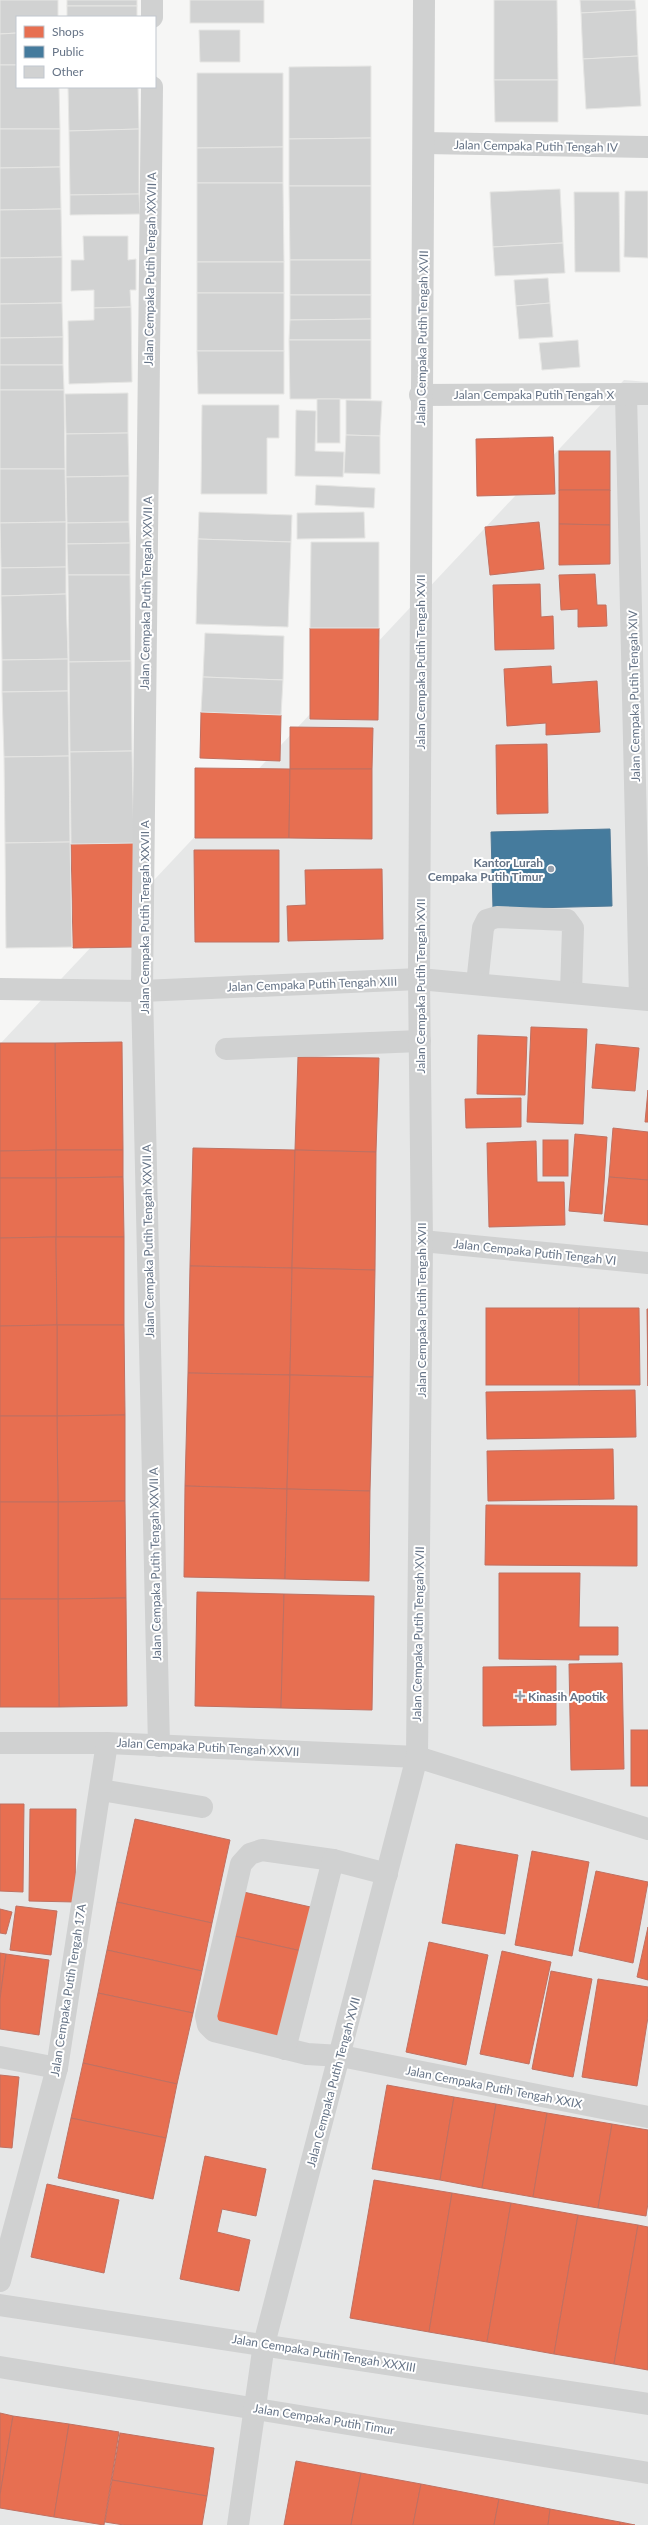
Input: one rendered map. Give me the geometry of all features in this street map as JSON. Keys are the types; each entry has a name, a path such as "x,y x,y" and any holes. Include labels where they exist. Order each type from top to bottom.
{"street":[{"path":"152,0 152,16"},
{"name":"Jalan Cempaka Putih Tengah XVII","path":"238,2525 263,2349 417,1757 422,1241 419,979 420,395 424,143 424,0"},
{"name":"Jalan Cempaka Putih Tengah XXVII A","path":"152,88 142,991 159,1746"},
{"name":"Jalan Cempaka Putih Tengah IV","path":"424,143 648,147"},
{"name":"Jalan Cempaka Putih Tengah XIV","path":"626,394 640,623 644,999"},
{"name":"Jalan Cempaka Putih Tengah X","path":"420,395 648,394"},
{"path":"477,984 483,928 487,920 497,917 567,920 573,928 571,992"},
{"name":"Jalan Cempaka Putih Tengah XIII","path":"0,989 142,991 419,979 644,999"},
{"path":"226,1050 420,1041"},
{"name":"Jalan Cempaka Putih Tengah VI","path":"422,1241 648,1263"},
{"name":"Jalan Cempaka Putih Tengah XXVII","path":"0,1743 107,1742 159,1746 417,1757"},
{"name":"Jalan Cempaka Putih Tengah 17A","path":"0,2281 57,2068 107,1742"},
{"path":"417,1757 648,1829"},
{"path":"100,1790 202,1807"},
{"name":"Jalan Cempaka Putih Tengah XXIX","path":"387,1874 333,1860 262,1850 250,1854 241,1864 206,2016 208,2025 214,2031 286,2049 340,2056 648,2117"},
{"path":"286,2049 333,1860"},
{"path":"0,2057 57,2068"},
{"name":"Jalan Cempaka Putih Tengah XXXIII","path":"0,2305 263,2349 648,2404"},
{"name":"Jalan Cempaka Putih Timur","path":"0,2366 256,2400 648,2473"}],"shaded area":[{"path":"624,380 648,382 648,2525 0,2525 0,1044"}],"building: Shops":[{"path":"553,437 555,494 477,496 476,439"},
{"path":"559,451 610,451 610,490 559,490"},
{"path":"559,490 610,490 610,525 559,524"},
{"path":"539,522 544,569 490,575 485,527"},
{"path":"559,524 610,525 610,564 559,565"},
{"path":"595,574 597,605 606,605 607,626 578,627 578,609 561,610 559,575"},
{"path":"540,584 541,617 553,616 554,649 495,650 493,585"},
{"path":"310,628 379,628 378,720 310,719"},
{"path":"551,666 552,684 597,681 600,732 546,735 546,723 507,726 504,669"},
{"path":"201,712 281,715 280,761 200,758"},
{"path":"290,727 373,728 372,769 290,769"},
{"path":"547,744 548,813 497,814 496,745"},
{"path":"195,768 290,769 289,838 195,838"},
{"path":"290,769 372,769 372,839 289,838"},
{"path":"134,843 135,947 73,948 71,844"},
{"path":"194,850 279,850 279,942 195,942"},
{"path":"382,869 383,939 288,941 287,906 306,905 305,870"},
{"path":"531,1027 587,1029 583,1124 527,1122"},
{"path":"478,1035 527,1037 525,1095 477,1094"},
{"path":"122,1042 123,1150 56,1150 55,1043"},
{"path":"0,1043 55,1043 56,1150 0,1151"},
{"path":"596,1044 639,1048 635,1091 592,1088"},
{"path":"298,1057 379,1058 376,1152 295,1150"},
{"path":"648,1090 648,1122 645,1122"},
{"path":"521,1098 521,1127 466,1128 465,1099"},
{"path":"613,1128 648,1132 648,1180 609,1177"},
{"path":"575,1134 607,1137 602,1214 569,1211"},
{"path":"543,1140 568,1140 568,1176 543,1176"},
{"path":"536,1141 537,1182 564,1182 565,1225 489,1227 487,1143"},
{"path":"193,1148 295,1150 292,1268 190,1266"},
{"path":"56,1150 56,1178 0,1178 0,1151"},
{"path":"56,1150 123,1150 123,1177 56,1178"},
{"path":"295,1150 376,1152 375,1270 292,1268"},
{"path":"123,1177 124,1237 56,1237 56,1178"},
{"path":"609,1177 648,1180 648,1225 604,1221"},
{"path":"0,1178 56,1178 56,1237 0,1238"},
{"path":"56,1237 57,1325 0,1326 0,1238"},
{"path":"56,1237 124,1237 124,1325 57,1325"},
{"path":"190,1266 292,1268 290,1375 188,1373"},
{"path":"292,1268 375,1270 373,1377 290,1375"},
{"path":"486,1308 579,1308 579,1385 486,1385"},
{"path":"579,1308 639,1308 640,1385 579,1385"},
{"path":"647,1309 648,1309 648,1386"},
{"path":"57,1325 124,1325 125,1415 57,1416"},
{"path":"57,1325 57,1416 0,1416 0,1326"},
{"path":"188,1373 290,1375 287,1489 185,1486"},
{"path":"290,1375 373,1377 370,1491 287,1489"},
{"path":"635,1390 636,1437 487,1439 486,1392"},
{"path":"125,1415 125,1501 58,1502 57,1416"},
{"path":"0,1416 57,1416 58,1502 0,1502"},
{"path":"613,1449 614,1499 488,1501 487,1451"},
{"path":"185,1486 287,1489 285,1579 184,1577"},
{"path":"287,1489 370,1491 369,1581 285,1579"},
{"path":"125,1501 126,1598 58,1599 58,1502"},
{"path":"0,1502 58,1502 58,1599 0,1599"},
{"path":"486,1505 637,1506 637,1566 485,1565"},
{"path":"499,1573 580,1573 579,1627 618,1627 618,1655 579,1655 579,1660 499,1659"},
{"path":"197,1592 284,1594 281,1708 195,1706"},
{"path":"284,1594 374,1596 372,1710 281,1708"},
{"path":"126,1598 127,1706 59,1707 58,1599"},
{"path":"0,1599 58,1599 59,1707 0,1707"},
{"path":"622,1663 624,1769 571,1770 569,1664"},
{"name":"Kinasih Apotik","path":"556,1666 556,1725 483,1726 483,1667"},
{"path":"631,1730 648,1730 648,1786 631,1786"},
{"path":"0,1804 24,1804 23,1892 0,1891"},
{"path":"30,1809 76,1809 75,1902 29,1901"},
{"path":"135,1819 230,1840 212,1923 117,1902"},
{"path":"456,1844 518,1855 505,1934 442,1923"},
{"path":"532,1851 589,1862 572,1956 515,1945"},
{"path":"596,1871 648,1882 633,1963 579,1951"},
{"path":"239,1891 315,1908 306,1952 230,1935"},
{"path":"117,1902 212,1923 202,1971 107,1950"},
{"path":"16,1906 57,1911 51,1955 10,1950"},
{"path":"0,1909 12,1912 6,1934 0,1933"},
{"path":"648,1927 648,1980 637,1977"},
{"path":"230,1935 306,1952 287,2040 211,2023"},
{"path":"429,1942 488,1955 466,2065 406,2052"},
{"path":"107,1950 202,1971 193,2013 98,1993"},
{"path":"502,1951 551,1962 529,2064 480,2054"},
{"path":"0,1953 6,1954 0,1999"},
{"path":"6,1954 49,1960 39,2035 0,2029 0,1999"},
{"path":"551,1971 592,1979 573,2077 532,2069"},
{"path":"598,1979 648,1987 648,2017 637,2086 582,2077"},
{"path":"98,1993 193,2013 177,2084 83,2063"},
{"path":"83,2063 177,2084 166,2138 71,2118"},
{"path":"0,2075 19,2077 12,2148 0,2147"},
{"path":"387,2085 454,2097 440,2180 372,2169"},
{"path":"454,2097 496,2104 482,2188 440,2180"},
{"path":"496,2104 547,2113 533,2197 482,2188"},
{"path":"547,2113 612,2124 598,2208 533,2197"},
{"path":"71,2118 166,2138 153,2199 58,2178"},
{"path":"612,2124 648,2130 648,2203 646,2216 598,2208"},
{"path":"205,2156 266,2169 256,2216 222,2209 217,2232 250,2240 239,2291 180,2279"},
{"path":"374,2180 452,2193 429,2332 350,2318"},
{"path":"47,2184 119,2200 104,2273 31,2257"},
{"path":"452,2193 511,2203 487,2342 429,2332"},
{"path":"511,2203 578,2215 554,2354 487,2342"},
{"path":"578,2215 638,2225 614,2364 554,2354"},
{"path":"638,2225 648,2227 648,2370 614,2364"},
{"path":"0,2413 13,2416 0,2495"},
{"path":"13,2416 69,2424 54,2517 0,2508 0,2495"},
{"path":"69,2424 119,2432 104,2525 54,2517"},
{"path":"120,2433 214,2448 207,2496 112,2480"},
{"path":"296,2461 361,2473 351,2525 284,2525"},
{"path":"361,2473 421,2484 413,2525 351,2525"},
{"path":"112,2480 207,2496 202,2525 124,2525 105,2522"},
{"path":"421,2484 499,2499 494,2525 413,2525"},
{"path":"499,2499 550,2509 548,2525 494,2525"},
{"path":"550,2509 620,2522 620,2525 548,2525"},
{"path":"620,2522 635,2525 620,2525"}],"building: Public":[{"name":"Kantor Lurah Cempaka Putih Timur","path":"610,829 612,906 493,909 491,832"}],"building: Other":[{"path":"0,0 58,0 58,16 16,16 16,33 0,34"},
{"path":"67,0 137,0 137,6 67,6"},
{"path":"190,0 264,0 264,23 190,23"},
{"path":"494,0 557,0 558,80 494,80"},
{"path":"580,0 635,0 636,10 581,13"},
{"path":"67,6 137,6 137,16 67,16"},
{"path":"636,10 638,56 583,59 581,13"},
{"path":"199,30 240,30 240,62 200,62"},
{"path":"16,33 16,65 0,65 0,34"},
{"path":"638,56 641,106 586,109 583,59"},
{"path":"0,65 16,65 16,88 59,88 60,129 0,129"},
{"path":"371,66 371,138 289,139 289,67"},
{"path":"197,73 283,73 283,147 197,148"},
{"path":"494,80 558,80 558,122 495,122"},
{"path":"68,88 138,88 139,129 69,131"},
{"path":"0,129 60,129 60,167 0,168"},
{"path":"139,129 139,194 70,195 69,131"},
{"path":"371,138 371,186 289,186 289,139"},
{"path":"283,147 283,183 197,183 197,148"},
{"path":"60,167 61,209 0,210 0,168"},
{"path":"197,183 283,183 284,262 197,262"},
{"path":"289,186 371,186 371,260 290,260"},
{"path":"560,189 563,243 493,247 490,192"},
{"path":"625,191 648,191 648,258 624,257"},
{"path":"574,192 619,192 620,272 575,272"},
{"path":"139,194 140,214 70,215 70,195"},
{"path":"61,209 62,257 0,258 0,210"},
{"path":"83,236 128,236 128,260 136,259 136,290 130,290 131,307 94,308 94,290 71,291 71,260 84,260"},
{"path":"563,243 565,273 495,276 493,247"},
{"path":"62,257 62,303 0,304 0,258"},
{"path":"290,260 371,260 371,295 290,295"},
{"path":"197,262 284,262 284,293 197,293"},
{"path":"548,278 550,303 516,306 514,280"},
{"path":"197,293 284,293 284,351 197,351"},
{"path":"290,295 371,295 371,319 290,320"},
{"path":"62,303 63,337 0,338 0,304"},
{"path":"550,303 553,337 519,339 516,306"},
{"path":"131,307 132,382 69,384 68,321 94,320 94,308"},
{"path":"371,319 371,340 289,340 290,320"},
{"path":"63,337 63,365 0,365 0,338"},
{"path":"289,340 371,340 371,399 290,399"},
{"path":"578,340 580,367 542,370 539,343"},
{"path":"197,351 284,351 284,394 198,394"},
{"path":"0,365 63,365 64,390 0,390"},
{"path":"0,390 64,390 65,469 0,469"},
{"path":"128,393 128,433 66,434 65,394"},
{"path":"317,399 340,399 340,443 317,443"},
{"path":"346,400 382,401 380,436 346,435"},
{"path":"202,405 279,405 279,438 267,438 267,494 201,494"},
{"path":"296,410 316,411 315,451 344,452 343,477 295,476"},
{"path":"128,433 129,476 66,477 66,434"},
{"path":"346,435 380,436 380,474 344,473"},
{"path":"0,469 65,469 66,522 0,523"},
{"path":"129,476 129,522 67,523 66,477"},
{"path":"316,485 375,488 374,508 315,505"},
{"path":"199,512 292,515 291,542 198,539"},
{"path":"364,512 365,538 297,539 297,513"},
{"path":"66,522 66,567 1,568 0,523"},
{"path":"129,522 130,543 67,544 67,523"},
{"path":"198,539 291,542 288,627 196,624"},
{"path":"311,542 379,542 379,628 310,628"},
{"path":"130,543 130,575 68,575 67,544"},
{"path":"66,567 66,594 1,596 1,568"},
{"path":"68,575 130,575 131,661 69,662"},
{"path":"66,594 68,659 2,660 1,596"},
{"path":"205,633 284,636 283,680 203,677"},
{"path":"68,659 68,691 2,692 2,660"},
{"path":"131,661 132,751 70,752 69,662"},
{"path":"203,677 283,680 281,715 201,712"},
{"path":"68,691 69,756 4,757 2,692"},
{"path":"132,751 134,843 71,844 70,752"},
{"path":"69,756 70,842 5,843 4,757"},
{"path":"70,842 72,947 6,948 5,843"}],"place":[{"name":"Kantor Lurah Cempaka Putih Timur","path":"551,869"},
{"name":"Kinasih Apotik","path":"520,1696"}]}
